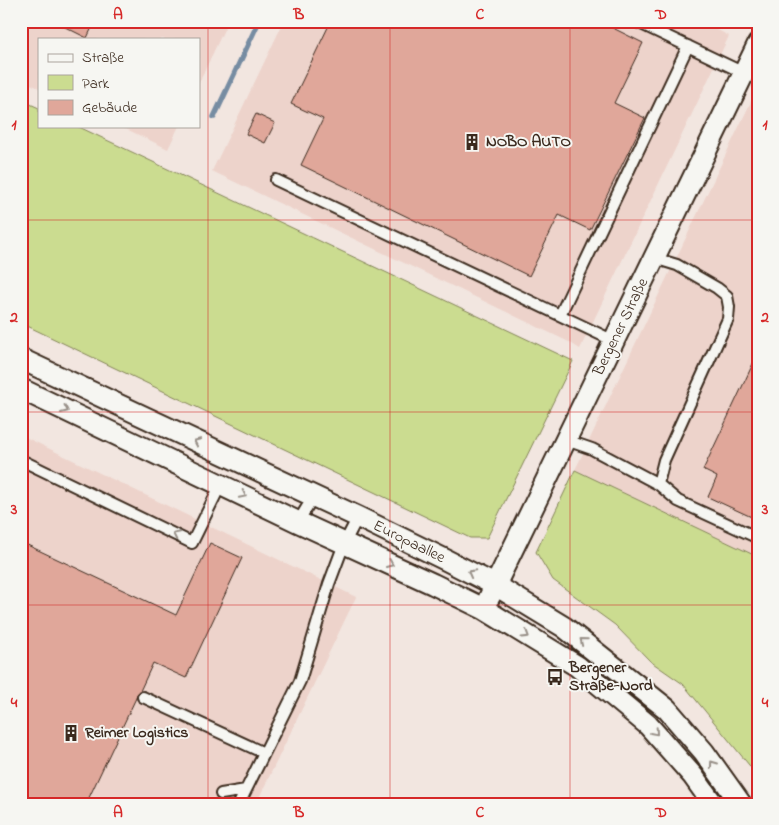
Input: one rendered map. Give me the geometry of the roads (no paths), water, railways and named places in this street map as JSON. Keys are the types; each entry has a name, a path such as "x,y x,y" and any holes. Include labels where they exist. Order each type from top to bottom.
{"street":[{"name":"Bergener Straße","path":"484,609 758,44"},
{"name":"Europaallee","path":"21,359 446,560 495,586 564,627 667,709 704,752 742,804"},
{"name":"Europaallee","path":"21,389 484,609 577,666 648,724 693,776 713,804"}],"lane":[{"path":"634,21 744,73"},
{"path":"560,315 688,46"},
{"path":"276,180 614,341"},
{"path":"654,258 678,265 717,288 727,296 729,308 728,319 664,460 658,484"},
{"path":"566,440 592,448 658,484 678,501 758,538"},
{"path":"21,460 192,543 221,484"},
{"path":"298,522 313,497"},
{"path":"239,804 300,681 329,584 344,544 358,517"},
{"path":"143,697 264,753"},
{"path":"221,794 246,790"}],"waterway":[{"path":"214,117 259,21"}],"place":[{"name":"NOBO AUTO","path":"472,142"},
{"name":"Bergener Straße-Nord","path":"555,677"},
{"name":"Reimer Logistics","path":"71,733"}]}
